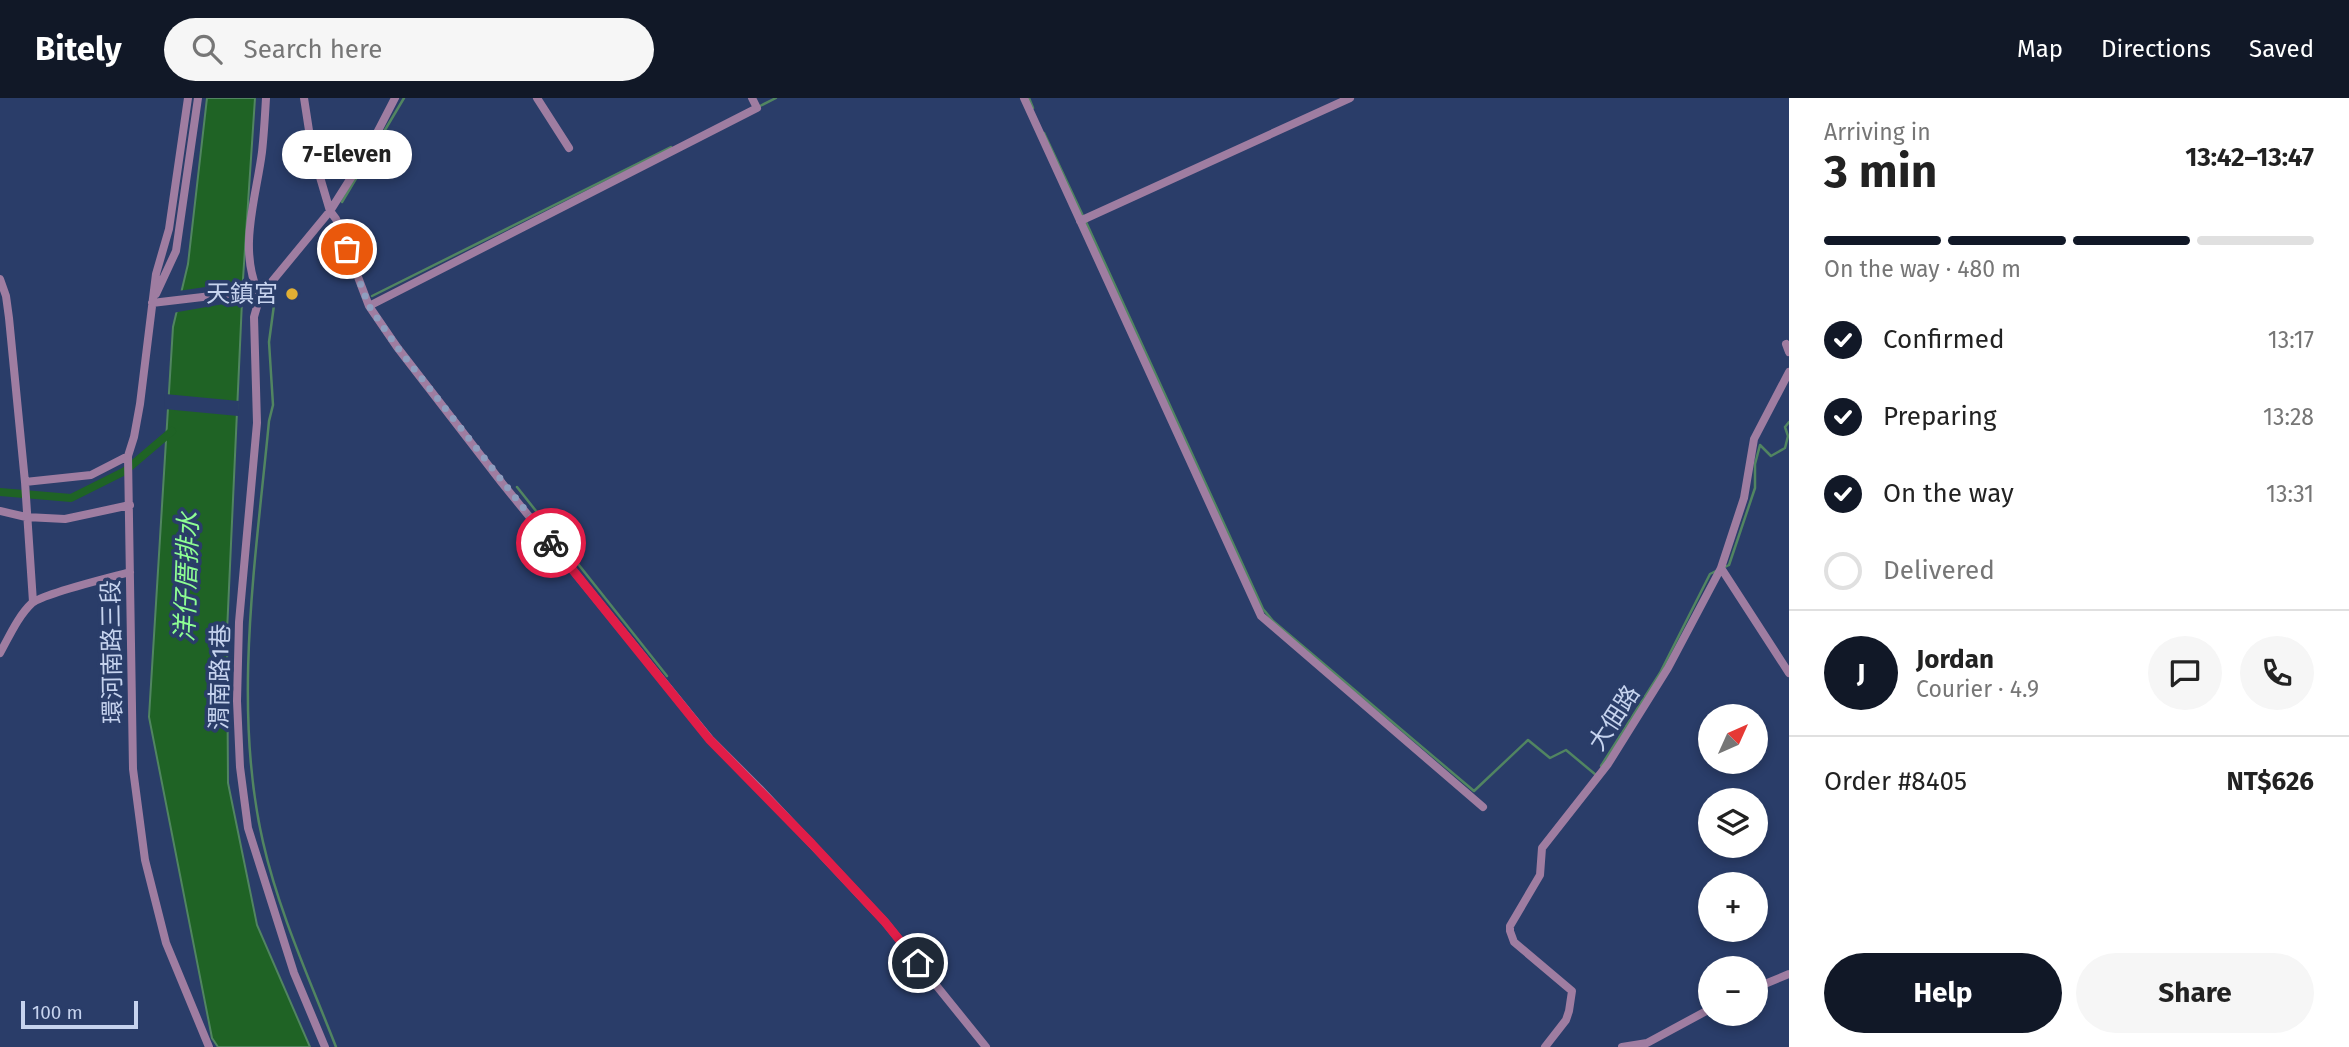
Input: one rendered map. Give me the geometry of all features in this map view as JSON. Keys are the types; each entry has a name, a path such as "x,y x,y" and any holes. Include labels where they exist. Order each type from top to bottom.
{"street":[{"name":"環河南路三段","path":"188,98 169,229 156,274 140,404 128,456 133,757 145,860 166,943 209,1047"},
{"path":"152,303 176,251 198,98"},
{"path":"260,296 251,278 248,235 262,150 266,98"},
{"path":"304,98 312,150 330,211 336,219 369,306 397,347 502,483 709,739 768,797 885,922 986,1047"},
{"path":"260,296 330,211 366,154 395,98"},
{"path":"537,98 569,148"},
{"path":"369,306 757,108 752,98"},
{"path":"1024,98 1261,616 1483,807"},
{"path":"1080,222 1350,98"},
{"path":"0,279 9,318 33,602"},
{"path":"152,303 245,292 260,296"},
{"name":"渭南路1巷","path":"260,296 254,317 257,423 239,634 237,701 240,767 248,828 294,973 325,1047"},
{"path":"1789,346 1786,344 1789,352"},
{"name":"大佃路","path":"1545,1047 1566,1020 1572,991 1514,942 1510,926 1540,875 1542,848 1608,764 1668,668 1721,568 1744,498 1754,439 1789,372"},
{"path":"25,485 91,475 128,456"},
{"path":"0,511 65,519 130,505"},
{"path":"1721,568 1789,673"},
{"path":"0,653 33,602 130,572"},
{"path":"1768,983 1789,974"},
{"path":"1622,1047 1647,1042 1698,1015"}],"water":[{"name":"洋仔厝排水","path":"207,98 255,98 243,279 227,632 228,783 257,925 310,1047 218,1047 212,1038 149,717 173,327 188,264"}],"pier":[{"path":"246,281 241,301 172,313 178,291"},
{"path":"165,394 239,401 238,416 164,409"}],"waterway":[{"path":"342,202 404,98"},
{"path":"760,106 776,98"},
{"path":"1029,98 1033,108"},
{"path":"1044,133 1083,216"},
{"path":"372,296 671,147"},
{"path":"1086,222 1263,609 1273,621 1474,791 1528,740 1550,758 1566,750 1596,775"},
{"path":"274,305 269,342 273,405 269,421 253,579 248,686 249,739 254,791 270,868 296,946 336,1047"},
{"path":"1725,567 1729,565 1755,488 1755,464 1760,445 1771,456 1785,448 1788,436 1785,427 1789,422"},
{"path":"0,492 71,498 125,471 172,431"},
{"path":"517,487 667,676"},
{"path":"1601,766 1660,673 1710,574 1716,571"}],"way so far":[{"path":"347,249 369,306 397,347 551,543"}],"place":[{"name":"7-Eleven","path":"347,249"},
{"name":"天鎮宮","path":"292,294"}],"route":[{"path":"551,543 709,739 885,922 918,963"}]}
